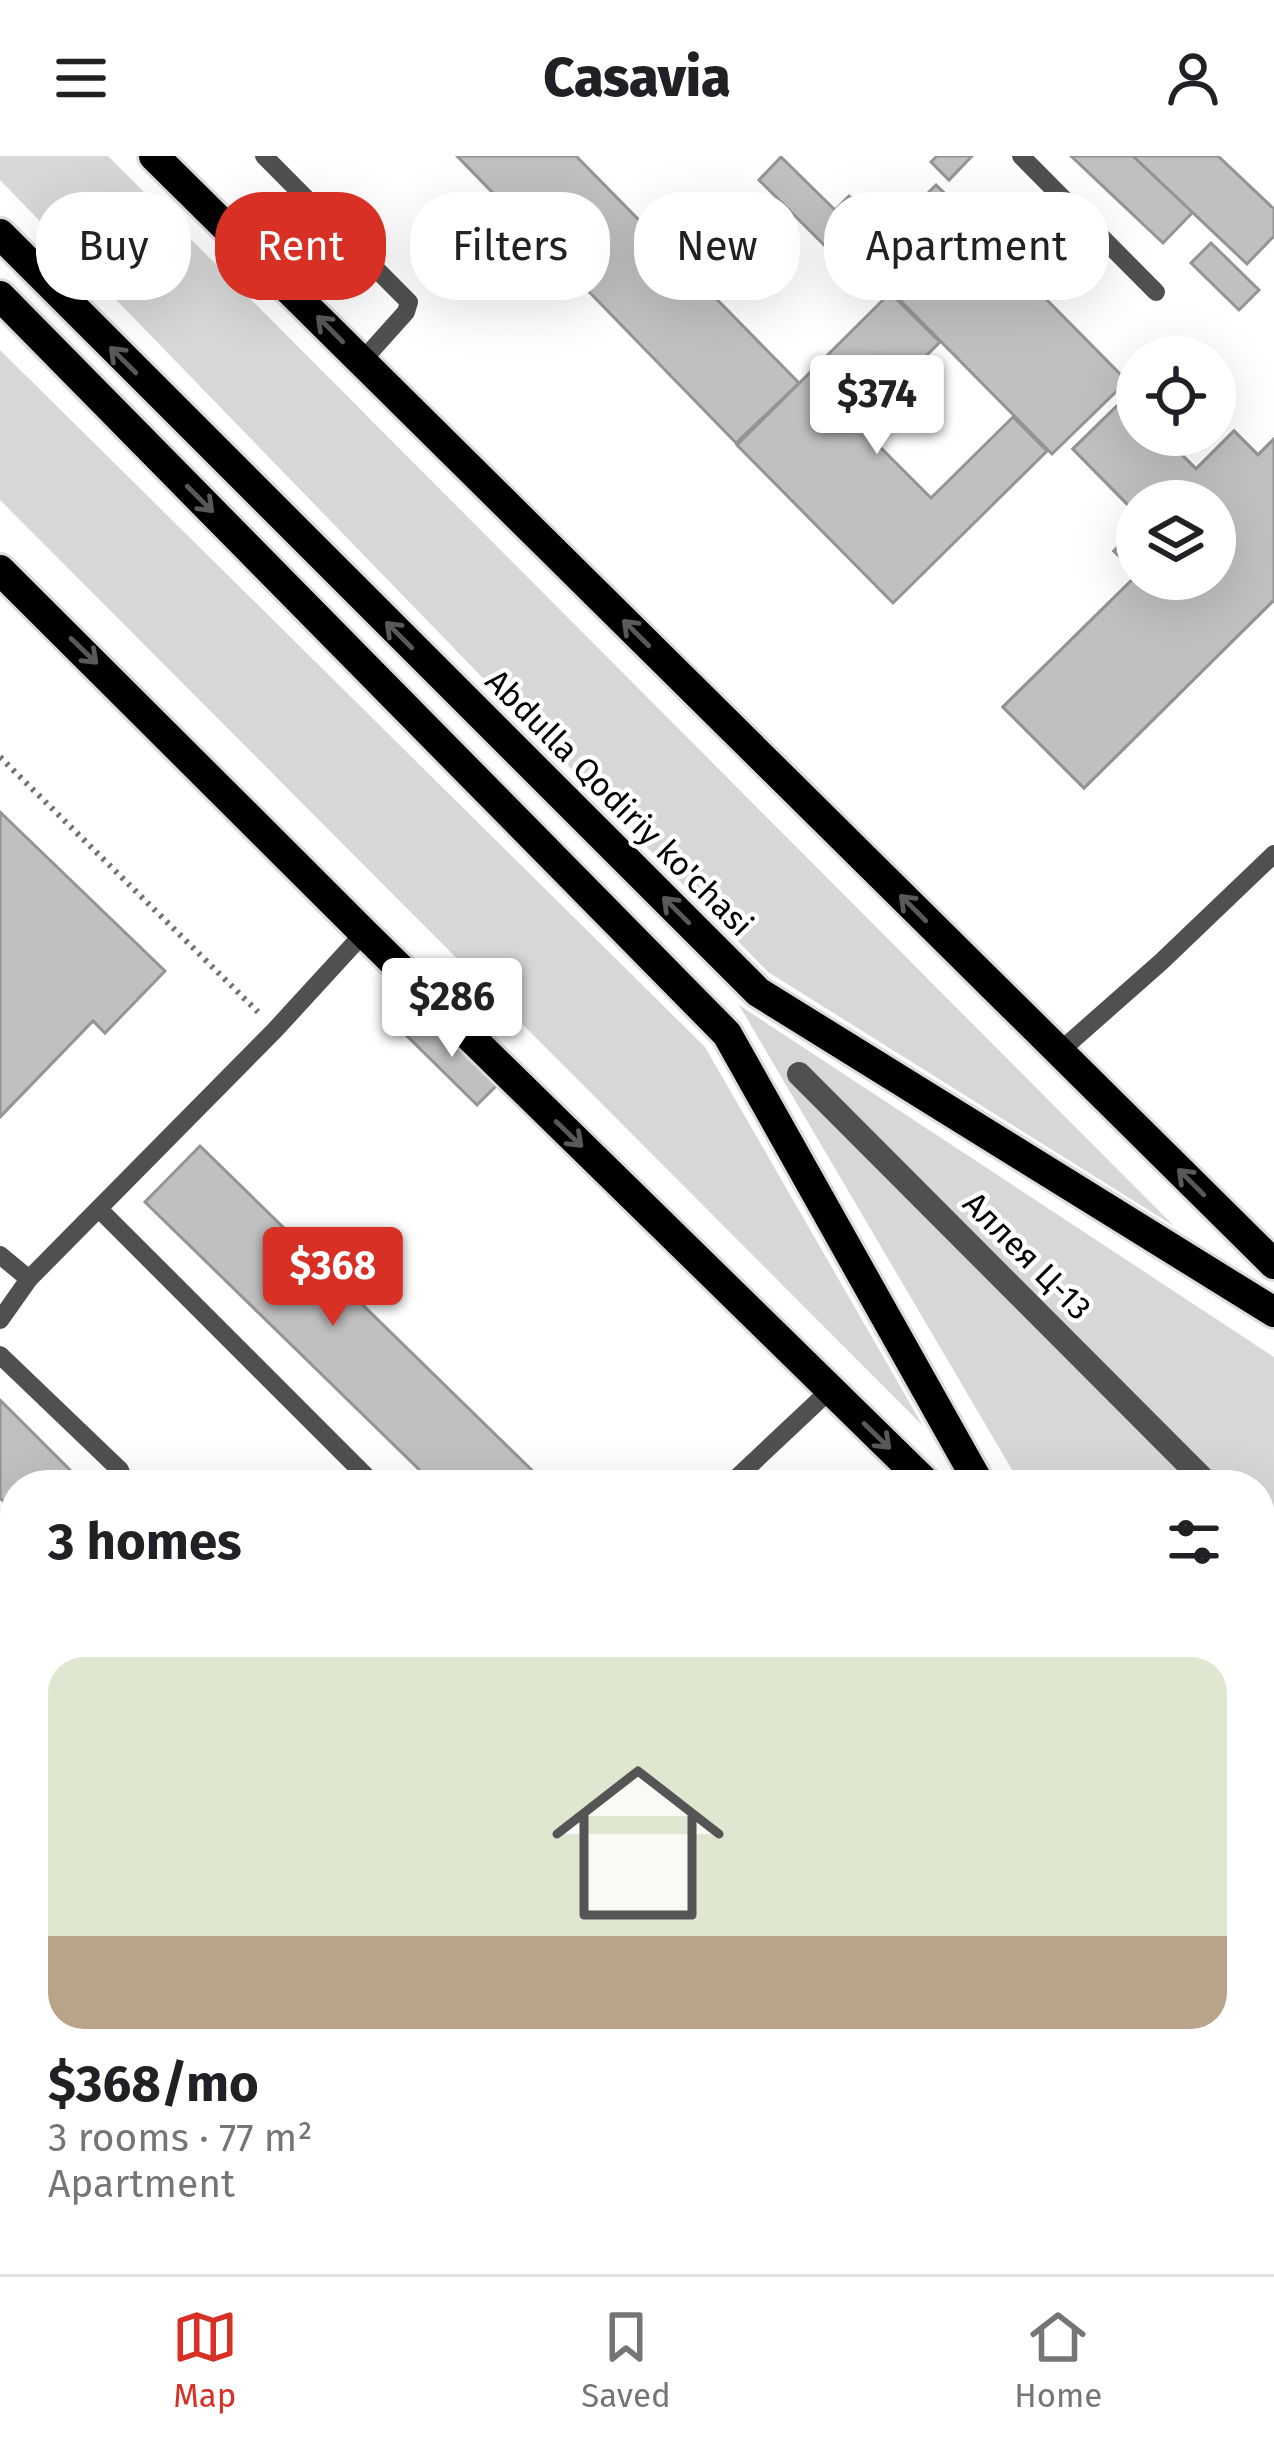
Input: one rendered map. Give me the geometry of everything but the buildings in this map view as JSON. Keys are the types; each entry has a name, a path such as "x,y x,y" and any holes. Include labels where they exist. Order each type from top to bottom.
{"main road":[{"path":"154,156 1274,1264"},
{"name":"Abdulla Qodiriy ko'chasi","path":"0,234 758,992 1274,1312"},
{"path":"0,296 727,1034 972,1470"},
{"path":"0,570 913,1470"}],"street":[{"name":"Аллея Ц-13","path":"799,1074 1194,1470"}],"lane":[{"path":"263,156 409,302 406,312 362,361"},
{"path":"1021,156 1156,292"},
{"path":"1058,1052 1274,854"},
{"path":"0,1319 29,1279 364,933"},
{"path":"99,1209 360,1470"},
{"path":"0,1255 29,1279"},
{"path":"0,1354 119,1470"},
{"path":"745,1470 830,1390"}],"path":[{"path":"0,757 275,1030"}],"shaded area":[{"path":"0,156 108,156 144,192 36,192 36,217 0,180"},
{"path":"191,239 215,263 215,300 251,300 1174,1226 768,972 116,300 191,300"},
{"path":"0,350 705,1047 923,1426 0,500"},
{"path":"739,1005 1274,1357 1274,1470 1012,1470"}]}
